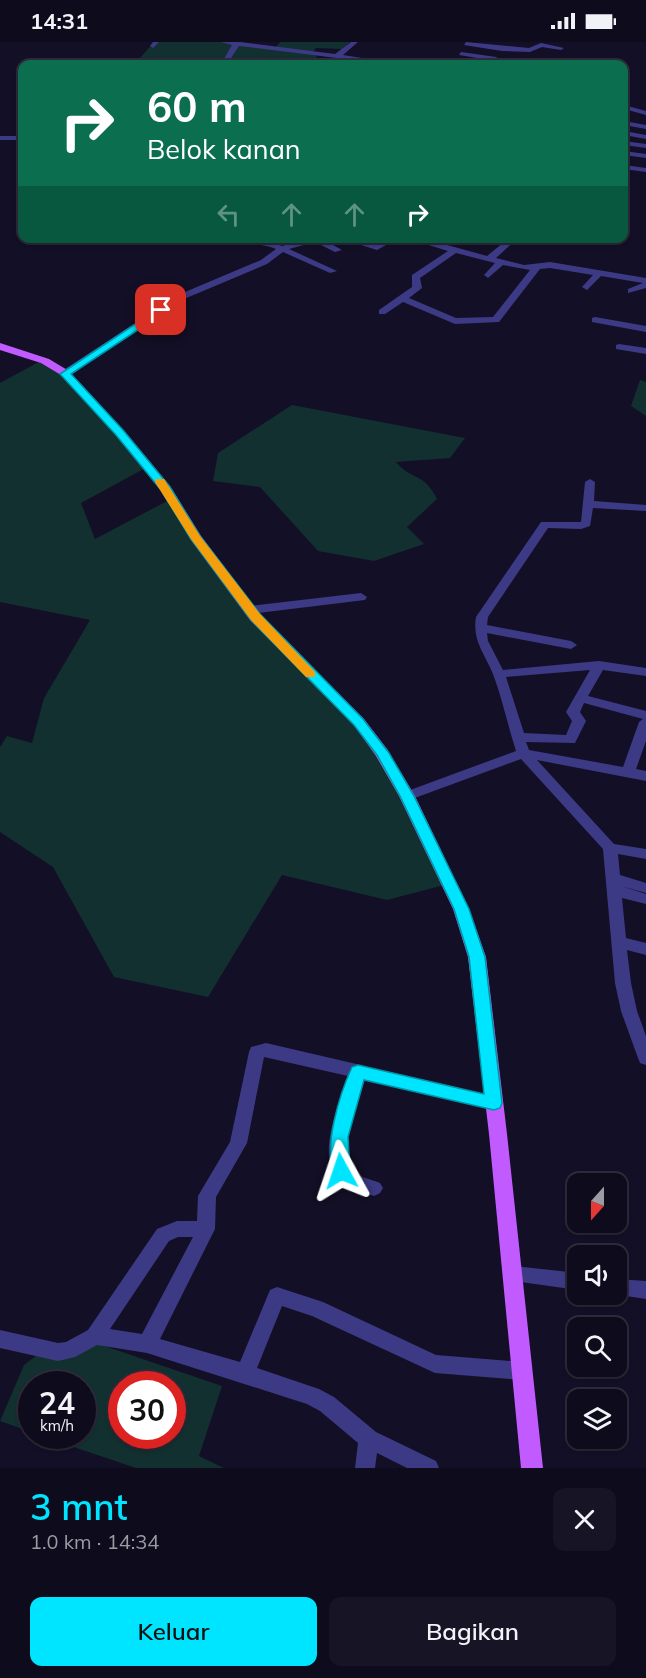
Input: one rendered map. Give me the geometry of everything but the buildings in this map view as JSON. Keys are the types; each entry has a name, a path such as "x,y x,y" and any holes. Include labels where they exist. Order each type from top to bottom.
{"main road":[{"path":"0,346 45,361 65,374 120,433 166,489 195,537 250,610 281,646 359,722 382,753 407,796 461,909 477,957 514,1274 532,1468"}],"street":[{"path":"224,42 271,44 356,60"},
{"path":"330,60 355,42"},
{"path":"226,60 237,43"},
{"path":"466,44 530,50 541,45 561,48"},
{"path":"495,60 504,46"},
{"path":"461,54 486,60"},
{"path":"628,108 646,112"},
{"path":"628,124 646,127"},
{"path":"628,134 646,136"},
{"path":"0,138 18,138"},
{"path":"628,144 646,146"},
{"path":"628,154 644,156"},
{"path":"628,165 634,164 644,156"},
{"path":"628,166 646,170"},
{"path":"264,243 283,248 333,271"},
{"path":"65,374 181,297 264,262 283,248 303,243"},
{"path":"326,243 338,250"},
{"path":"362,243 377,247 385,243"},
{"path":"429,243 525,268 538,265 600,272 646,283"},
{"path":"490,258 507,243"},
{"path":"382,312 418,287 415,277 456,249"},
{"path":"438,261 451,267"},
{"path":"488,275 501,262"},
{"path":"402,298 455,321 496,321 538,265"},
{"path":"587,287 600,272"},
{"path":"631,291 646,283"},
{"path":"595,320 646,329"},
{"path":"619,347 646,351"},
{"path":"590,482 584,525 550,523 543,526 482,617 480,628 482,641 500,674 523,753 610,849 625,992 646,1058"},
{"path":"587,504 646,508"},
{"path":"250,610 361,597"},
{"path":"480,628 571,645"},
{"path":"500,674 599,665 646,672"},
{"path":"520,737 570,740 579,722 573,714 579,698 599,665"},
{"path":"579,698 646,715"},
{"path":"628,772 646,722"},
{"path":"407,796 523,753 646,776"},
{"path":"610,849 646,854"},
{"path":"614,884 646,888"},
{"path":"614,884 646,899"},
{"path":"620,942 646,949"},
{"path":"147,1344 206,1229 207,1196 238,1143 257,1052 266,1050 494,1103"},
{"path":"358,1072 341,1126 339,1164 347,1176 374,1188"},
{"path":"0,1339 58,1352 68,1351 95,1336 163,1235 177,1229 206,1229"},
{"path":"514,1274 567,1281"},
{"path":"627,1288 646,1290"},
{"path":"245,1373 277,1296 316,1308 435,1364 522,1371"},
{"path":"95,1336 147,1344 312,1396 327,1404 369,1439 429,1468"},
{"path":"365,1468 369,1439"}],"green space":[{"path":"154,42 232,42 275,48 280,42 350,42 342,49 316,48 313,52 319,60 127,60 140,58"},
{"path":"46,358 67,371 151,465 81,503 95,539 169,500 275,642 385,753 452,883 387,900 282,875 208,997 114,977 53,867 0,832 0,747 7,736 32,743 44,698 90,620 0,602 0,383"},
{"path":"640,380 646,382 646,416 631,406"},
{"path":"292,405 465,438 450,458 396,462 407,472 423,480 437,499 407,527 424,544 374,561 318,551 260,487 213,481 218,453"},
{"path":"81,1338 178,1371 108,1371 108,1449 186,1449 186,1374 222,1386 199,1456 224,1468 136,1468 80,1449 96,1449 96,1371 21,1371 24,1365 46,1348"},
{"path":"18,1379 18,1427 0,1421"}],"slow traffic":[{"path":"160,482 195,537 255,617 310,674"}],"route":[{"path":"161,310 65,374 120,433 166,489 195,537 255,617 281,646 359,722 382,753 407,796 461,909 477,957 494,1103 358,1072 339,1137 341,1171"}]}
